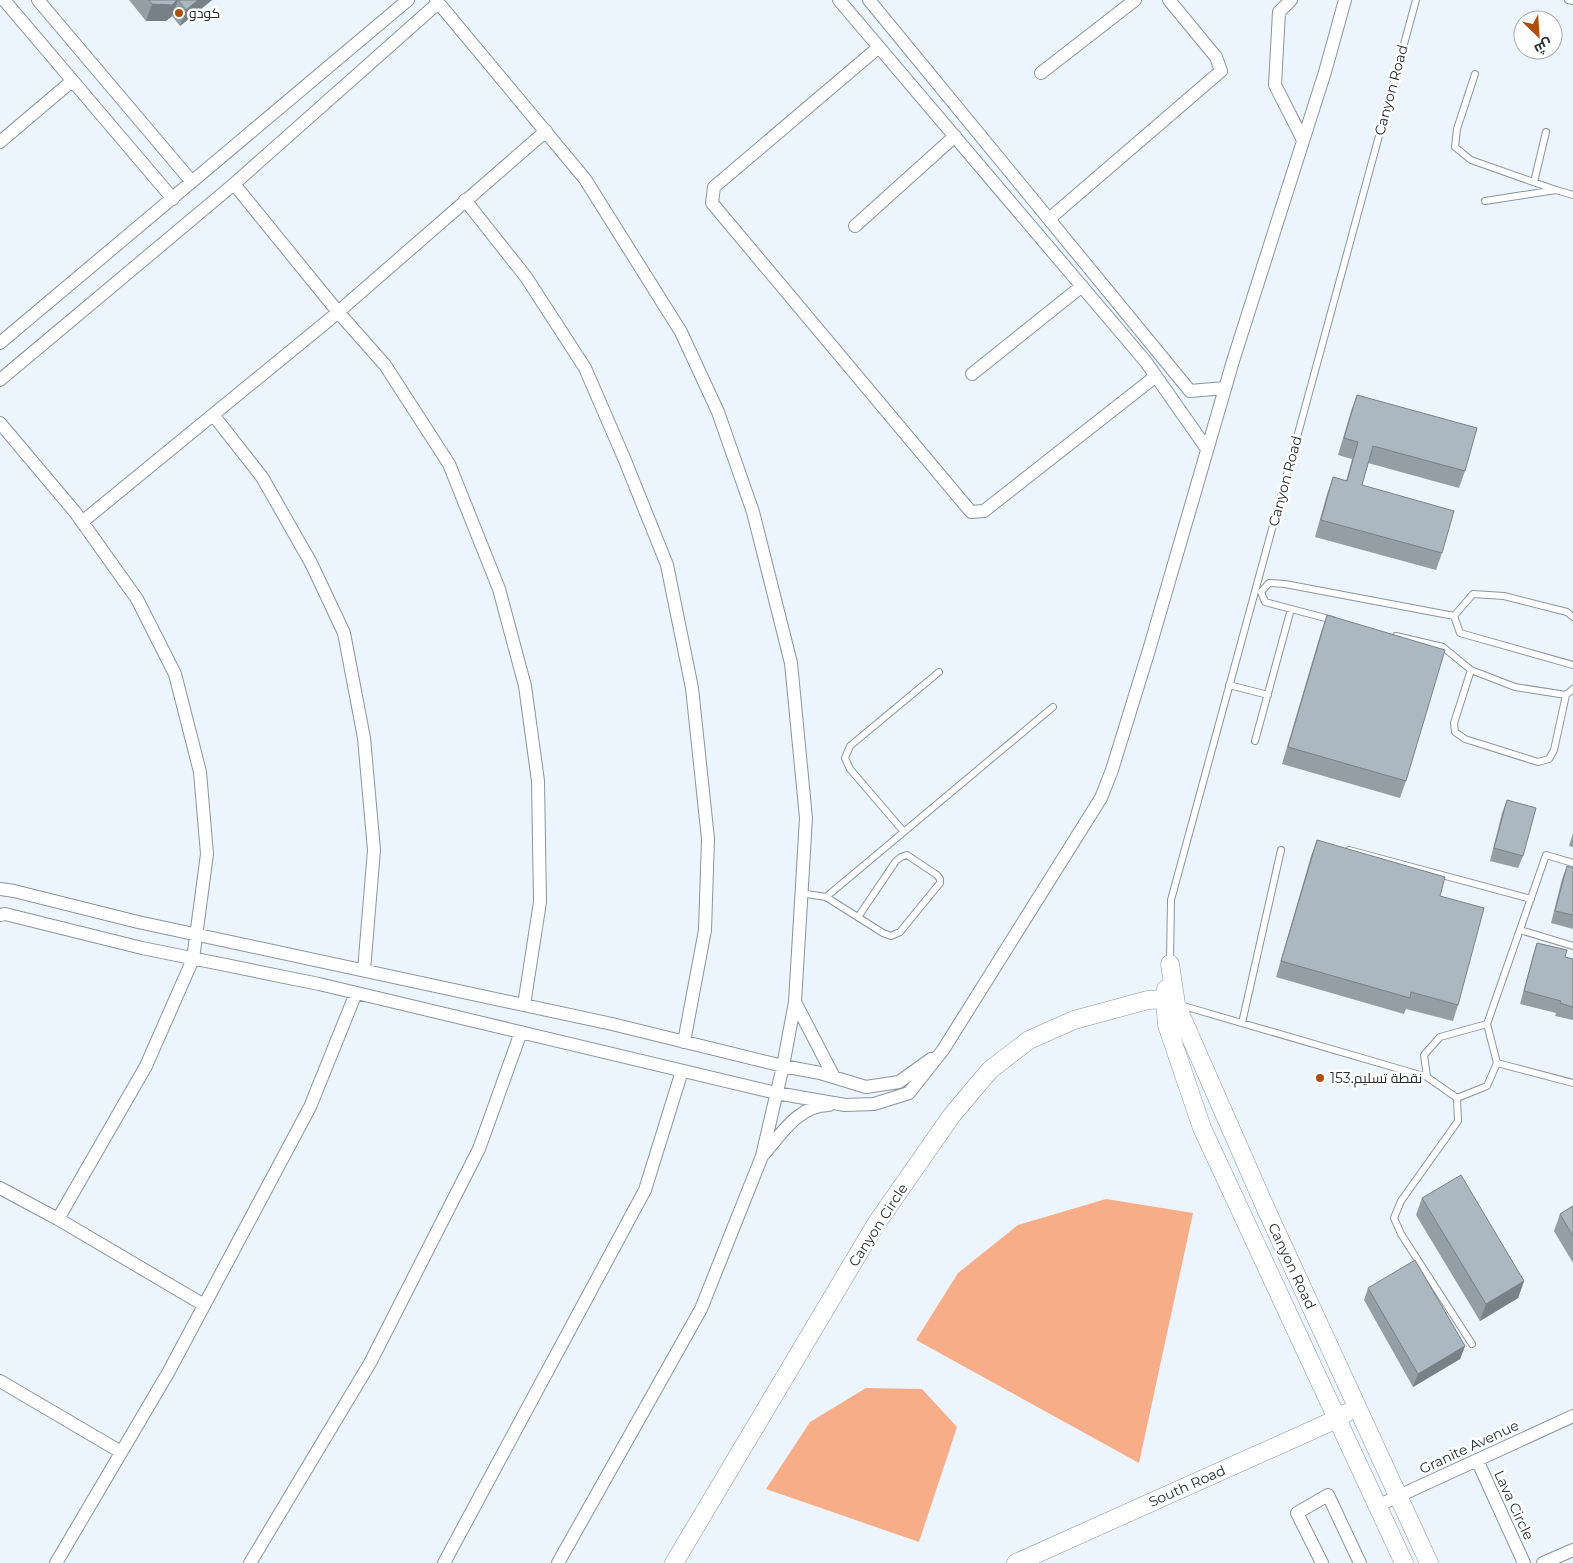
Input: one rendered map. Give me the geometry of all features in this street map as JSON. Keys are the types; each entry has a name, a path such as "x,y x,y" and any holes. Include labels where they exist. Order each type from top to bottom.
{"main road":[{"name":"Canyon Road","path":"1170,964 1170,1002 1167,1025 1202,1128 1404,1563"},
{"name":"Canyon Circle","path":"674,1563 876,1224 952,1115 990,1070 1029,1040 1074,1020 1148,1000 1170,1002"},
{"name":"Canyon Road","path":"1170,1002 1429,1563"},
{"name":"South Road","path":"1016,1563 1337,1419 1357,1406"}],"street":[{"path":"4,0 173,199"},
{"path":"38,0 192,182"},
{"path":"3,338 173,199 408,0"},
{"path":"839,0 1146,362 1207,449"},
{"path":"869,0 1190,391 1225,388"},
{"path":"1040,73 1135,0"},
{"path":"1049,219 1221,71 1216,58 1168,0"},
{"path":"1291,0 1280,12 1275,85 1303,140"},
{"path":"762,1156 799,1115 820,1105 874,1104 909,1093 943,1050 1101,798 1112,770 1146,659 1225,388 1325,72 1345,0"},
{"path":"0,380 234,184 437,2 585,179 681,332 718,412 753,512 791,663 806,818 800,893 795,1002 783,1066 762,1156 701,1309 558,1563"},
{"path":"879,47 714,187 712,203 971,512 984,511 1156,376"},
{"path":"0,142 72,81"},
{"path":"82,522 214,416 338,312 546,131"},
{"path":"855,226 954,136"},
{"path":"234,184 338,312 385,365 449,464 499,589 525,686 538,780 540,902 524,1005"},
{"path":"466,200 526,277 585,368 667,565 692,688 708,839 705,930 684,1042"},
{"path":"972,374 1082,286"},
{"path":"214,416 262,478 312,563 344,633 364,738 374,850 364,970"},
{"path":"0,423 82,522 137,599 175,674 200,772 207,854 193,959 146,1066 58,1219"},
{"path":"0,889 195,934 524,1005 783,1066 820,1072 866,1087 899,1082 943,1050"},
{"path":"0,915 6,914 142,948 356,993 776,1093 845,1105"},
{"path":"56,1563 168,1373 310,1107 356,993"},
{"path":"795,1002 834,1077"},
{"path":"250,1563 370,1363 478,1149 521,1032"},
{"path":"444,1563 645,1190 682,1071"},
{"path":"0,1188 58,1219 204,1305"},
{"path":"0,1380 121,1452"},
{"name":"Granite Avenue","path":"1377,1506 1573,1416"},
{"name":"Lava Circle","path":"1477,1460 1524,1563"},
{"path":"1322,1563 1297,1514 1328,1495 1360,1563"},
{"path":"1543,1563 1573,1550"}],"lane":[{"name":"Canyon Road","path":"1170,964 1171,900 1416,0"},
{"path":"1568,0 1573,1"},
{"path":"1475,74 1457,129 1455,148 1472,160 1573,195"},
{"path":"1534,182 1546,132"},
{"path":"1485,201 1556,190"},
{"path":"1257,581 1269,584 1285,584 1454,616"},
{"path":"1265,602 1261,592 1269,584"},
{"path":"1454,616 1474,594 1504,596 1566,612 1573,617"},
{"path":"1253,598 1338,621"},
{"path":"1255,741 1291,609"},
{"path":"1454,616 1460,633 1573,665"},
{"path":"1386,633 1442,647 1471,670 1515,687 1566,695"},
{"path":"1471,670 1454,723 1455,732 1465,739 1538,762 1549,759 1554,750 1566,695 1573,689"},
{"path":"904,832 850,769 845,758 850,746 939,672"},
{"path":"1229,685 1268,695"},
{"path":"826,897 1053,707"},
{"path":"1242,1023 1280,850"},
{"path":"1349,850 1531,899"},
{"path":"800,893 826,897 883,933 891,936 900,932 940,883 940,879 937,874 908,855 901,857 858,917"},
{"path":"1457,1098 1487,1086 1497,1063 1487,1024 1546,855 1573,863"},
{"path":"1520,930 1573,946"},
{"path":"1170,1002 1427,1077 1457,1098"},
{"path":"1427,1077 1424,1055 1440,1037 1487,1024"},
{"path":"1497,1063 1573,1083"},
{"path":"1457,1098 1458,1121 1401,1201 1394,1218 1401,1234 1472,1344"}],"shaded area":[{"path":"1106,1199 1193,1213 1139,1463 916,1340 958,1273 1018,1225"},
{"path":"866,1388 922,1389 957,1427 919,1542 766,1489 810,1422"}],"building":[{"path":"149,0 177,0 172,5 152,4"},
{"path":"178,0 198,0 186,10"},
{"path":"1357,395 1477,428 1465,471 1373,446 1362,485 1454,511 1442,553 1321,520 1333,477 1347,481 1358,442 1344,438"},
{"path":"1327,615 1445,650 1406,781 1288,747"},
{"path":"1507,800 1536,808 1523,856 1494,848"},
{"path":"1317,840 1445,877 1440,896 1484,908 1458,1005 1411,992 1410,998 1281,961"},
{"path":"1567,866 1573,868 1573,915 1555,911"},
{"path":"1537,943 1567,950 1565,957 1573,959 1573,1007 1560,1003 1561,1001 1524,991"},
{"path":"1461,1175 1524,1281 1486,1304 1422,1198"},
{"path":"1573,1206 1573,1236 1560,1214"},
{"path":"1415,1260 1465,1346 1418,1374 1368,1288"}],"place":[{"name":"كودو","path":"179,13"},
{"name":"نقطة تسليم.153","path":"1320,1078"}]}
